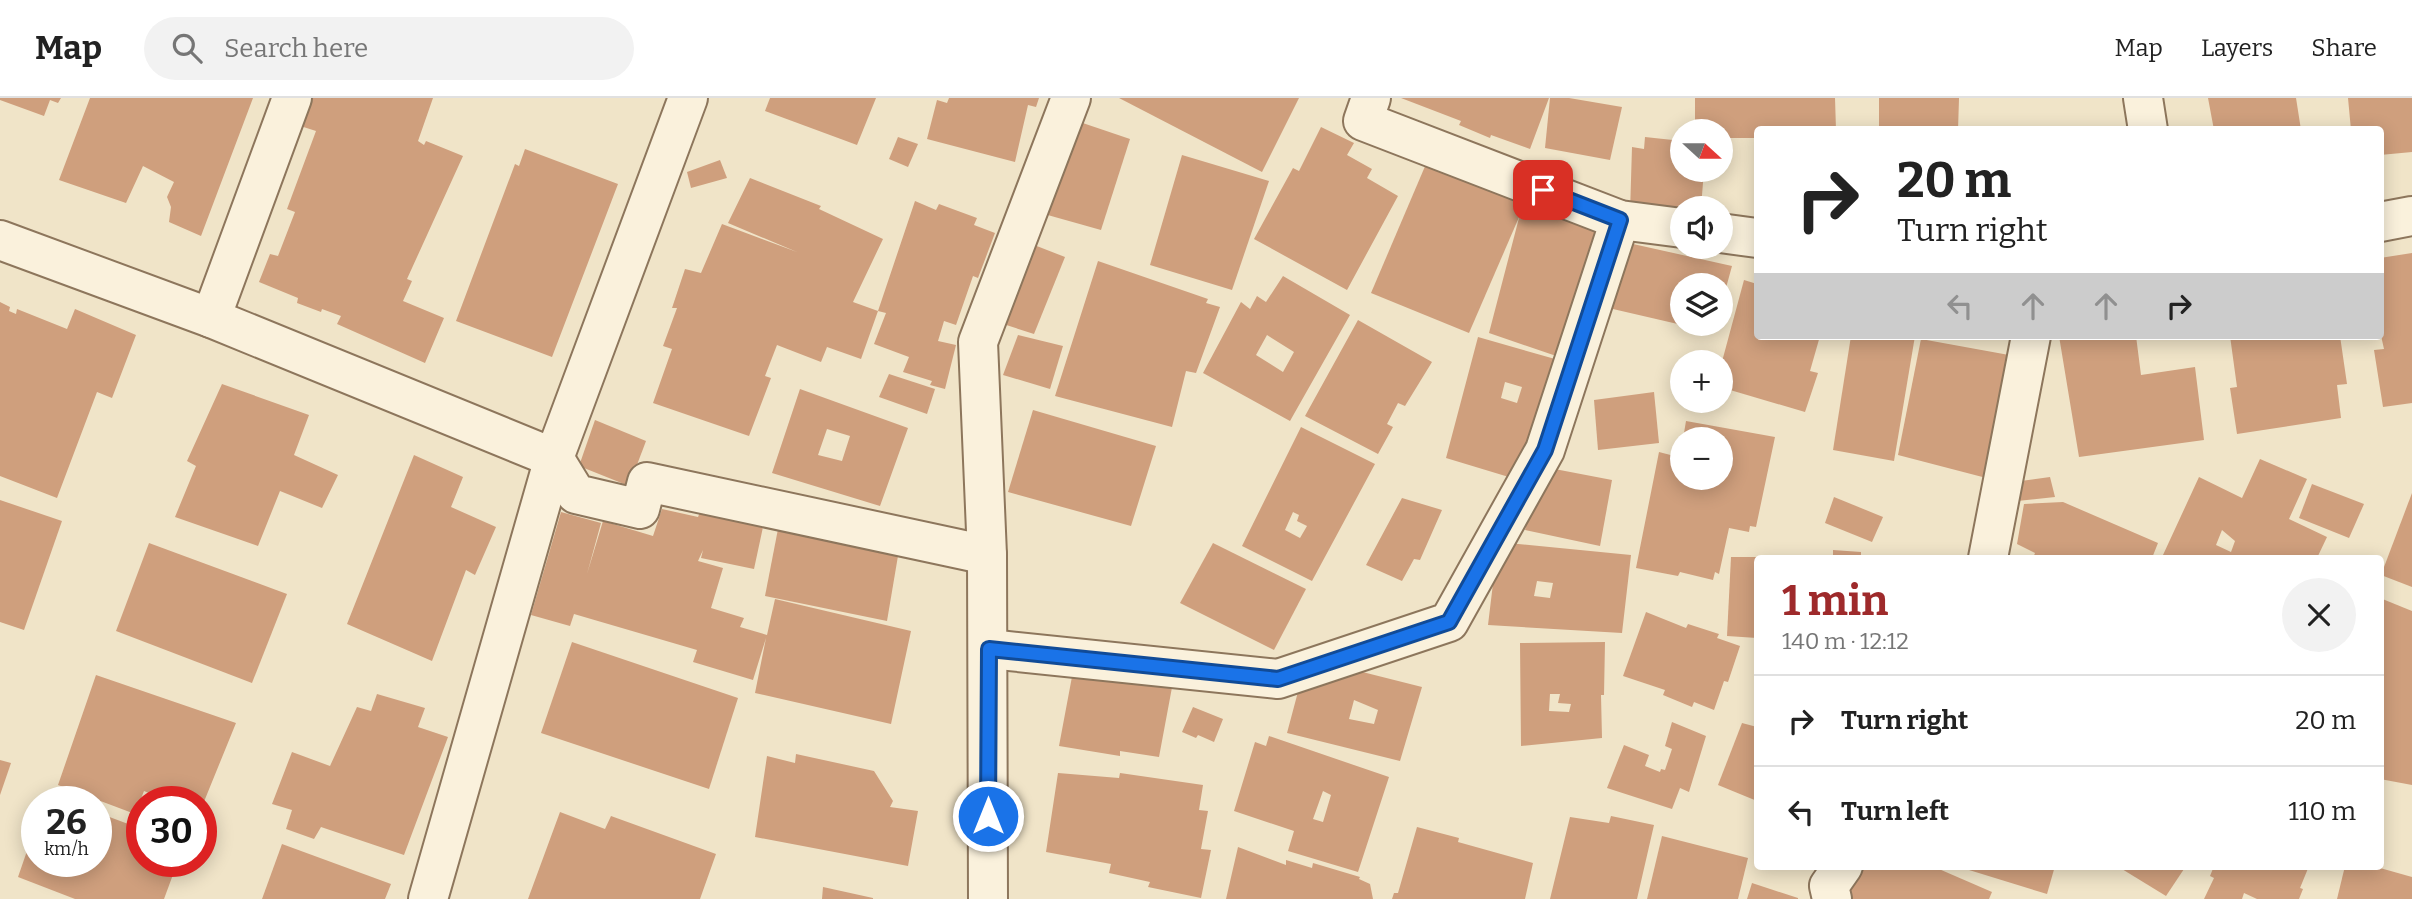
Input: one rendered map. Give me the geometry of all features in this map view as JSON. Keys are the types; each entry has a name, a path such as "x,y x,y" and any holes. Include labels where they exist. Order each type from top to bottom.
{"street":[{"path":"211,318 292,98"},
{"path":"428,899 554,458 688,98"},
{"path":"988,899 989,649 978,342 1071,98"},
{"path":"1371,98 1363,121 1620,220 1670,226"},
{"path":"2143,98 2147,126"},
{"path":"2384,221 2412,216"},
{"path":"989,649 1278,679 1449,622 1545,450 1620,220"},
{"path":"1733,235 1754,238"},
{"path":"0,240 211,318 554,458 576,494 640,509 646,482 987,555"},
{"path":"1989,555 2030,340"},
{"path":"1832,899 1829,886 1840,870"}],"building":[{"path":"0,98 61,98 58,103 50,100 44,116"},
{"path":"90,98 253,98 201,236 169,222 171,207 167,197 174,182 143,166 126,203 59,180"},
{"path":"301,98 433,98 418,141 424,145 426,141 463,156 407,279 412,281 403,301 444,318 425,363 337,324 341,316 297,303 298,298 259,282 270,254 278,256 295,212 287,209 316,131 291,123"},
{"path":"770,98 876,98 857,145 765,111"},
{"path":"949,98 1039,98 1036,107 1028,105 1015,162 927,139 937,100 947,103"},
{"path":"1119,98 1299,98 1262,172"},
{"path":"1401,98 1549,98 1530,149 1491,135 1490,138 1459,125 1461,121"},
{"path":"1550,98 1569,98 1622,107 1610,160 1545,148"},
{"path":"1695,98 1835,98 1836,126 1754,126 1754,138 1733,138 1733,119 1695,119"},
{"path":"1879,98 1959,98 1958,126 1879,126"},
{"path":"2208,98 2296,98 2300,126 2213,126"},
{"path":"2348,98 2412,98 2412,152 2384,155 2384,126 2351,126"},
{"path":"1065,117 1130,139 1101,230 1037,212"},
{"path":"1321,127 1354,143 1347,155 1372,169 1367,178 1398,196 1347,290 1254,239 1293,168 1299,171"},
{"path":"898,137 918,144 908,167 889,159"},
{"path":"1645,137 1670,140 1670,182 1703,182 1702,196 1670,196 1670,218 1630,213 1632,147 1644,149"},
{"path":"525,149 618,184 552,357 456,321 515,164 519,166"},
{"path":"1182,155 1269,181 1232,290 1150,265"},
{"path":"720,160 727,178 691,188 687,172"},
{"path":"1426,164 1526,201 1469,333 1371,293"},
{"path":"750,178 821,206 819,209 883,239 853,302 878,311 861,359 827,347 821,362 777,345 765,376 771,378 749,436 653,403 672,349 663,346 677,308 672,308 685,269 701,273 722,224 797,252 728,223"},
{"path":"1534,198 1605,220 1568,360 1489,333 1519,218 1528,220"},
{"path":"915,201 936,210 939,204 977,218 974,225 995,233 978,278 973,276 956,325 944,321 938,341 956,345 945,389 930,385 932,381 903,372 909,357 874,344 886,313 878,311"},
{"path":"1615,240 1670,252 1670,259 1700,259 1732,266 1730,273 1670,273 1670,322 1600,306"},
{"path":"1029,243 1065,257 1034,334 997,322"},
{"path":"2412,253 2412,403 2383,407 2374,350 2384,349 2384,257"},
{"path":"1098,261 1208,299 1206,303 1220,307 1196,373 1186,371 1172,427 1055,396"},
{"path":"1283,276 1350,315 1290,421 1203,373 1241,302 1250,309 1257,296 1266,302","holes":["1267,335 1294,352 1283,372 1256,355"]},
{"path":"1744,280 1754,283 1754,340 1819,340 1810,371 1818,373 1805,412 1733,391 1733,350 1725,350 1729,336 1733,336 1733,321"},
{"path":"0,302 16,314 17,309 67,329 75,309 136,335 112,398 97,392 57,498 0,476"},
{"path":"1358,320 1432,362 1405,406 1398,403 1387,424 1393,427 1378,454 1305,416"},
{"path":"1018,335 1063,346 1050,389 1003,375"},
{"path":"1478,337 1555,359 1522,481 1446,458","holes":["1505,382 1522,387 1517,403 1501,398"]},
{"path":"1850,340 1914,340 1894,461 1833,450"},
{"path":"1921,340 2009,355 1994,480 1898,455"},
{"path":"2060,340 2137,340 2141,375 2195,367 2204,440 2079,457"},
{"path":"2231,340 2341,340 2347,384 2337,385 2341,418 2237,434 2230,388 2237,387"},
{"path":"889,374 935,389 927,414 879,397"},
{"path":"222,384 309,415 294,455 338,475 322,508 280,491 258,546 175,517 196,466 187,461"},
{"path":"800,389 908,428 880,506 772,473","holes":["827,429 850,436 842,461 818,455"]},
{"path":"1654,392 1659,443 1598,450 1594,400"},
{"path":"1033,410 1156,446 1131,526 1008,492"},
{"path":"595,420 646,441 629,486 579,466"},
{"path":"1686,421 1719,427 1685,427"},
{"path":"1301,427 1375,464 1312,581 1242,546","holes":["1293,512 1299,515 1297,521 1307,526 1300,538 1285,530"]},
{"path":"1733,429 1775,437 1756,527 1750,526 1749,532 1729,528 1719,574 1715,572 1713,580 1680,572 1678,576 1636,568 1659,452 1670,455 1670,490 1733,490"},
{"path":"414,455 463,477 451,507 496,527 475,575 466,570 432,661 347,624"},
{"path":"2260,459 2307,479 2289,519 2327,537 2318,555 2163,555 2199,477 2242,498","holes":["2222,530 2235,541 2231,552 2216,545"]},
{"path":"1539,466 1612,480 1600,546 1525,530"},
{"path":"2050,477 2055,497 2008,502 2006,483"},
{"path":"2312,484 2364,504 2349,538 2299,518"},
{"path":"2412,493 2412,587 2384,576 2384,567"},
{"path":"1834,497 1883,517 1872,542 1825,523"},
{"path":"1402,498 1442,510 1420,560 1414,559 1402,581 1366,565"},
{"path":"0,500 62,521 24,630 0,622"},
{"path":"2063,502 2158,543 2153,555 2034,555 2035,553 2017,544 2024,504"},
{"path":"662,509 698,517 700,512 763,527 754,569 701,558 703,550 698,561 723,568 711,608 744,618 740,627 767,635 775,599 911,631 891,724 755,693 766,638 753,680 693,662 697,650 574,614 570,626 531,615 561,512 601,523 587,574 603,521 653,536"},
{"path":"778,529 900,544 887,621 765,596"},
{"path":"1498,542 1631,555 1622,633 1488,625","holes":["1537,581 1553,583 1550,598 1534,596"]},
{"path":"149,543 287,594 252,683 116,631"},
{"path":"1213,543 1306,589 1274,650 1180,603"},
{"path":"1833,550 1861,552 1861,555 1833,555"},
{"path":"1731,557 1754,557 1754,638 1727,636"},
{"path":"2384,600 2412,611 2412,785 2384,780"},
{"path":"1646,612 1686,628 1688,624 1719,634 1717,638 1740,646 1728,682 1724,681 1714,710 1694,702 1692,707 1663,695 1665,690 1623,676"},
{"path":"572,642 738,698 709,789 541,733"},
{"path":"1605,642 1604,695 1601,695 1602,738 1521,746 1520,643","holes":["1550,694 1560,694 1558,703 1571,704 1569,712 1549,711"]},
{"path":"1307,658 1422,687 1400,761 1287,733","holes":["1354,700 1378,710 1374,724 1349,719"]},
{"path":"1074,666 1173,682 1159,757 1120,751 1120,756 1059,746"},
{"path":"96,675 236,723 210,786 126,786 126,811 112,805 112,786 58,785"},
{"path":"377,694 425,708 418,727 448,737 404,855 321,827 314,839 286,829 292,810 272,804 292,752 330,766 357,707 371,711"},
{"path":"1193,707 1223,719 1214,742 1182,732"},
{"path":"1672,722 1706,736 1689,792 1680,788 1672,809 1607,788 1624,745 1649,755 1645,766 1660,772 1661,769 1665,770 1672,749 1665,746"},
{"path":"1742,723 1754,726 1754,800 1718,785"},
{"path":"1269,736 1389,777 1358,872 1288,851 1294,831 1234,811 1255,742 1266,746","holes":["1323,791 1331,795 1323,822 1313,819"]},
{"path":"796,754 874,771 893,801 890,807 918,811 908,866 755,837 767,756 795,763"},
{"path":"0,760 11,763 0,795"},
{"path":"1058,773 1119,778 1120,773 1203,785 1199,810 1208,811 1201,849 1211,850 1201,898 1148,887 1150,882 1109,873 1111,864 1046,852"},
{"path":"560,812 605,829 611,816 716,854 700,899 528,899"},
{"path":"1611,816 1654,825 1637,899 1550,899 1570,817 1609,823"},
{"path":"112,818 126,823 126,877 172,877 164,899 75,899 18,877 21,868 21,877 112,877"},
{"path":"1417,827 1459,838 1458,842 1533,863 1525,899 1392,899 1394,893 1398,893"},
{"path":"1662,836 1748,858 1738,899 1647,899"},
{"path":"282,844 391,884 385,899 262,899"},
{"path":"1238,847 1286,865 1286,860 1312,868 1313,863 1360,877 1359,879 1370,884 1373,899 1226,899"},
{"path":"2384,869 2412,877 2412,899 2337,899 2344,870"},
{"path":"1854,870 1941,870 1992,892 1989,899 1843,899"},
{"path":"1969,870 2054,870 2047,894"},
{"path":"2124,870 2183,870 2166,896"},
{"path":"2212,870 2307,870 2299,899 2257,899 2244,893 2242,899 2204,899 2214,878 2210,876"},
{"path":"1752,883 1798,898 1798,899 1747,899"},
{"path":"823,887 873,898 873,899 822,899"}],"route":[{"path":"988,816 989,649 1278,679 1449,622 1545,450 1620,220 1543,190"}]}
